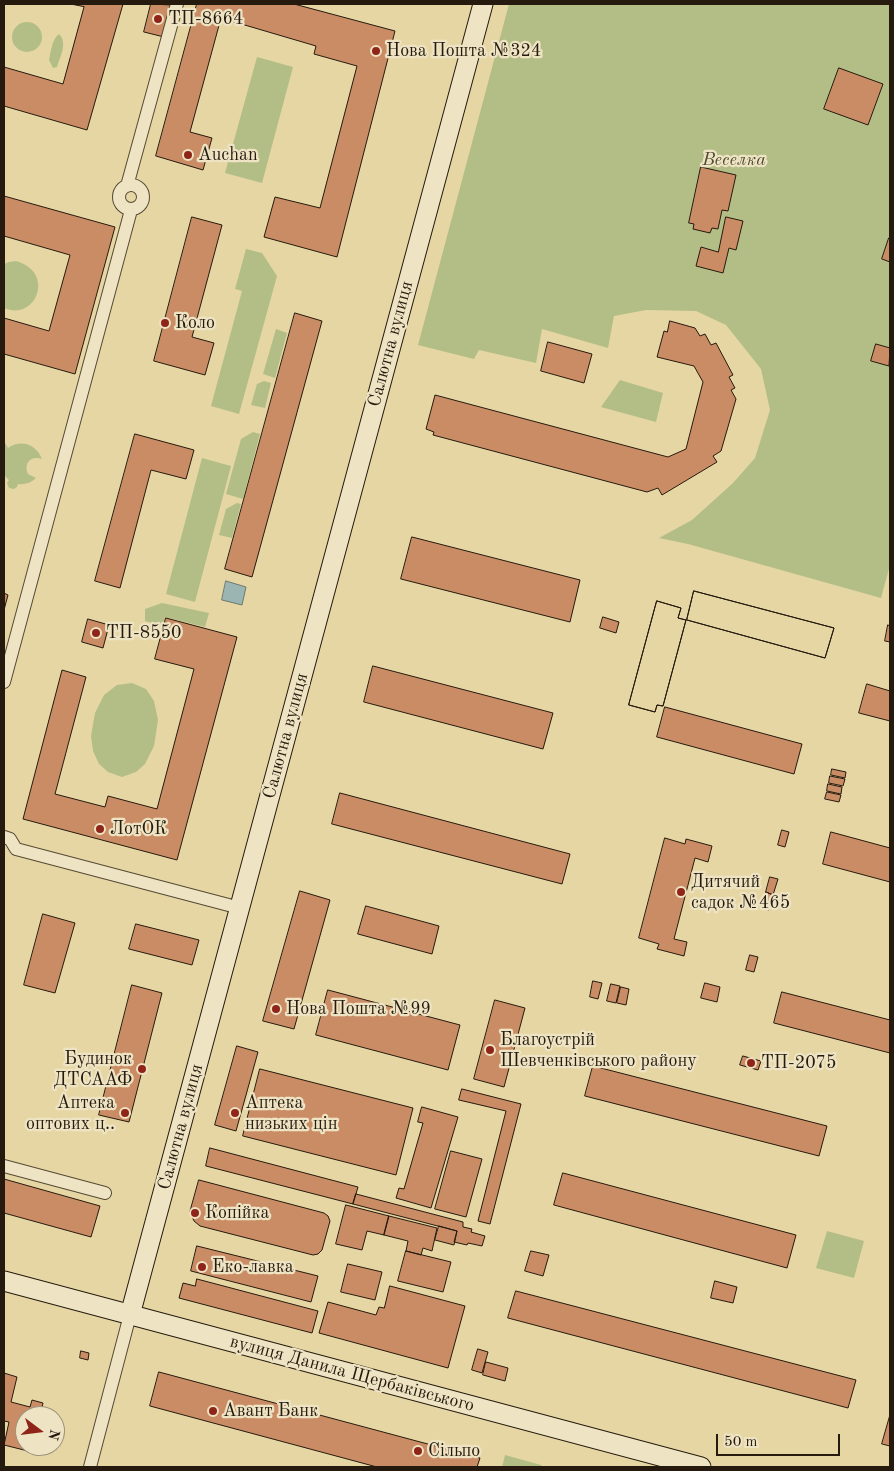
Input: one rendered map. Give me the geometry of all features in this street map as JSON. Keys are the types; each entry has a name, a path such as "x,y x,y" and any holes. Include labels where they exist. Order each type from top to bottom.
{"street":[{"path":"127,186 177,4"},
{"name":"Салютна вулиця","path":"90,1467 483,4"},
{"path":"127,186 138,187 143,194 143,202 138,208 130,210 123,207 119,199 120,191 127,186"},
{"path":"4,682 130,210"},
{"path":"4,837 10,839 16,849 240,908"},
{"path":"4,1166 105,1193"},
{"name":"вулиця Данила Щербаківського","path":"4,1281 701,1467"}],"green space":[{"name":"Веселка","path":"509,4 890,4 890,565 881,598 688,544 659,538 692,520 733,483 755,458 770,410 761,369 726,325 696,311 646,310 614,316 608,348 542,329 536,363 479,350 474,359 418,345"},
{"path":"27,22 38,26 42,37 38,48 27,52 16,48 12,37 16,26"},
{"path":"59,34 62,38 63,46 57,67 53,68 49,60 53,42"},
{"path":"257,57 293,67 262,183 225,173"},
{"path":"246,249 262,253 277,276 239,414 211,406 242,291 235,289"},
{"path":"16,261 28,267 36,275 38,284 37,294 32,302 25,308 15,310 4,308 4,264"},
{"path":"276,329 287,333 275,378 263,374"},
{"path":"620,380 663,393 656,422 601,407"},
{"path":"264,381 271,383 265,408 251,405 257,384"},
{"path":"253,432 260,434 243,499 226,494 241,439"},
{"path":"4,441 8,448 18,444 28,444 36,450 42,459 34,458 27,463 28,474 36,478 27,483 18,484 14,489 9,488 7,483 9,480 4,475"},
{"path":"202,458 231,466 195,602 166,594"},
{"path":"237,503 241,504 232,538 219,535 226,509"},
{"path":"162,603 209,613 205,627 165,617 162,626 145,621 145,609"},
{"path":"132,683 146,689 154,701 158,720 154,746 145,764 136,772 122,777 108,772 99,764 93,751 91,736 95,713 104,695 117,685"},
{"path":"827,1231 864,1241 854,1278 816,1268"},
{"path":"505,1455 541,1465 543,1467 502,1467"}],"water":[{"path":"226,581 246,587 242,605 222,600"}],"building":[{"path":"71,4 123,4 87,130 4,106 4,67 63,84 84,7"},
{"name":"ТП-8664","path":"151,4 172,5 164,37 144,32"},
{"path":"197,4 294,4 395,31 337,257 264,237 275,197 320,208 357,66 314,54 316,46 221,18 190,132 212,138 203,170 156,156"},
{"path":"839,68 883,84 868,125 824,109"},
{"path":"701,167 736,175 728,211 722,210 718,229 712,228 710,233 693,229 694,224 689,223"},
{"path":"4,196 115,227 75,374 4,354 4,318 49,331 70,255 4,236"},
{"path":"192,217 222,225 192,337 214,343 205,375 154,361"},
{"path":"726,217 743,221 736,250 729,248 723,273 696,266 701,247 718,252"},
{"path":"890,238 890,262 882,259"},
{"path":"295,313 322,321 252,577 225,569"},
{"path":"670,321 695,328 700,336 705,334 711,345 716,343 733,375 729,377 735,388 731,390 736,399 721,451 713,456 717,462 662,495 658,488 647,492 433,435 434,432 426,429 435,395 668,457 686,449 703,382 694,366 657,357 664,331 667,332"},
{"path":"548,342 592,354 584,383 541,371"},
{"path":"876,344 890,348 889,366 871,361"},
{"path":"135,434 194,450 186,479 151,470 120,588 95,581"},
{"path":"412,537 580,580 570,622 401,579"},
{"path":"694,591 834,628 825,658 687,620"},
{"path":"694,591 834,628 825,658 687,620"},
{"path":"4,593 8,595 4,610"},
{"path":"657,601 681,608 678,618 686,620 663,706 657,705 655,712 629,705"},
{"path":"657,601 681,608 678,618 686,620 663,706 657,705 655,712 629,705"},
{"path":"603,617 619,622 616,633 600,628"},
{"path":"166,618 237,637 177,860 23,819 62,670 86,677 55,794 105,807 108,796 157,809 194,669 155,659"},
{"name":"ТП-8550","path":"88,619 109,625 103,648 82,642"},
{"path":"888,625 890,626 890,642 885,641"},
{"path":"373,666 553,713 543,749 364,702"},
{"path":"867,684 890,691 890,721 859,713"},
{"path":"665,707 802,744 794,774 657,737"},
{"path":"832,769 846,772 845,778 831,775"},
{"path":"830,776 845,779 843,786 829,783"},
{"path":"828,784 842,787 841,794 827,791"},
{"path":"827,792 841,795 839,802 825,799"},
{"path":"340,793 570,854 562,884 332,824"},
{"path":"782,830 789,832 785,847 778,845"},
{"path":"831,832 890,848 890,882 823,864"},
{"path":"665,838 685,844 686,839 712,846 708,862 695,858 674,939 687,942 684,956 657,949 659,944 639,938"},
{"path":"770,877 778,879 773,895 766,892"},
{"path":"300,891 330,900 294,1029 263,1021"},
{"path":"766,892 773,895 769,910 762,908"},
{"path":"366,906 439,926 432,954 358,934"},
{"path":"43,914 75,923 55,993 24,985"},
{"path":"136,924 199,940 192,965 129,949"},
{"path":"750,955 758,957 754,972 746,970"},
{"path":"593,981 602,983 598,999 590,997"},
{"path":"705,983 720,987 717,1002 701,998"},
{"path":"611,984 620,986 616,1003 607,1001"},
{"path":"132,985 162,993 129,1122 99,1115"},
{"path":"621,987 629,989 626,1005 617,1003"},
{"path":"328,990 460,1025 448,1070 316,1035"},
{"path":"782,992 890,1020 890,1053 774,1023"},
{"path":"495,1000 525,1008 504,1087 474,1079"},
{"path":"237,1046 258,1052 236,1131 215,1125"},
{"name":"ТП-2075","path":"743,1056 761,1061 758,1070 740,1065"},
{"path":"593,1066 827,1126 819,1156 585,1096"},
{"path":"260,1069 413,1108 396,1175 243,1136"},
{"path":"462,1089 521,1104 490,1224 478,1221 506,1111 459,1100"},
{"path":"422,1107 458,1117 431,1208 396,1198 399,1188 404,1189 423,1123 418,1122"},
{"path":"210,1148 358,1187 353,1204 206,1166"},
{"path":"451,1151 482,1159 466,1217 435,1209"},
{"path":"563,1173 796,1235 787,1268 554,1205"},
{"path":"4,1179 100,1206 91,1237 4,1213"},
{"path":"199,1180 324,1213 330,1221 322,1250 318,1254 313,1255 200,1226 194,1221 190,1212"},
{"path":"356,1194 463,1222 463,1227 472,1229 471,1232 485,1236 482,1246 454,1242 457,1231 353,1204"},
{"path":"346,1205 389,1216 384,1235 367,1231 362,1250 336,1244"},
{"path":"389,1216 437,1228 432,1251 423,1248 421,1255 406,1251 408,1241 384,1235"},
{"path":"439,1226 457,1231 454,1245 435,1240"},
{"path":"197,1246 318,1276 311,1302 191,1271"},
{"path":"406,1251 451,1262 443,1292 398,1281"},
{"path":"531,1251 549,1255 543,1276 525,1271"},
{"path":"348,1264 382,1272 375,1300 341,1292"},
{"path":"197,1279 318,1311 312,1333 179,1298 183,1283 195,1286"},
{"path":"715,1281 737,1287 733,1303 711,1298"},
{"path":"390,1286 465,1306 448,1368 319,1333 328,1302 376,1315 379,1307 384,1308"},
{"path":"516,1291 856,1380 848,1408 508,1318"},
{"path":"478,1349 488,1352 482,1373 472,1370"},
{"path":"81,1351 89,1353 88,1360 80,1358"},
{"path":"486,1362 508,1368 505,1381 483,1375"},
{"path":"159,1372 480,1458 477,1467 377,1467 150,1406"},
{"path":"4,1373 17,1377 11,1402 26,1406 15,1406 15,1448 4,1445 9,1422 4,1421"},
{"path":"32,1400 43,1403 42,1406 30,1406"},
{"path":"890,1415 890,1446 882,1444"}],"place":[{"name":"ТП-8664","path":"158,19"},
{"name":"Нова Пошта №324","path":"376,51"},
{"name":"Auchan","path":"188,155"},
{"name":"Коло","path":"165,323"},
{"name":"ТП-8550","path":"96,633"},
{"name":"ЛотОК","path":"100,829"},
{"name":"Дитячий садок №465","path":"681,892"},
{"name":"Нова Пошта №99","path":"276,1009"},
{"name":"Благоустрій Шевченківського району","path":"490,1050"},
{"name":"ТП-2075","path":"751,1063"},
{"name":"Будинок ДТСААФ","path":"142,1069"},
{"name":"Аптека оптових ц..","path":"125,1113"},
{"name":"Аптека низьких цін","path":"235,1113"},
{"name":"Копійка","path":"195,1213"},
{"name":"Еко-лавка","path":"202,1267"},
{"name":"Авант Банк","path":"213,1411"},
{"name":"Сільпо","path":"418,1451"}]}
